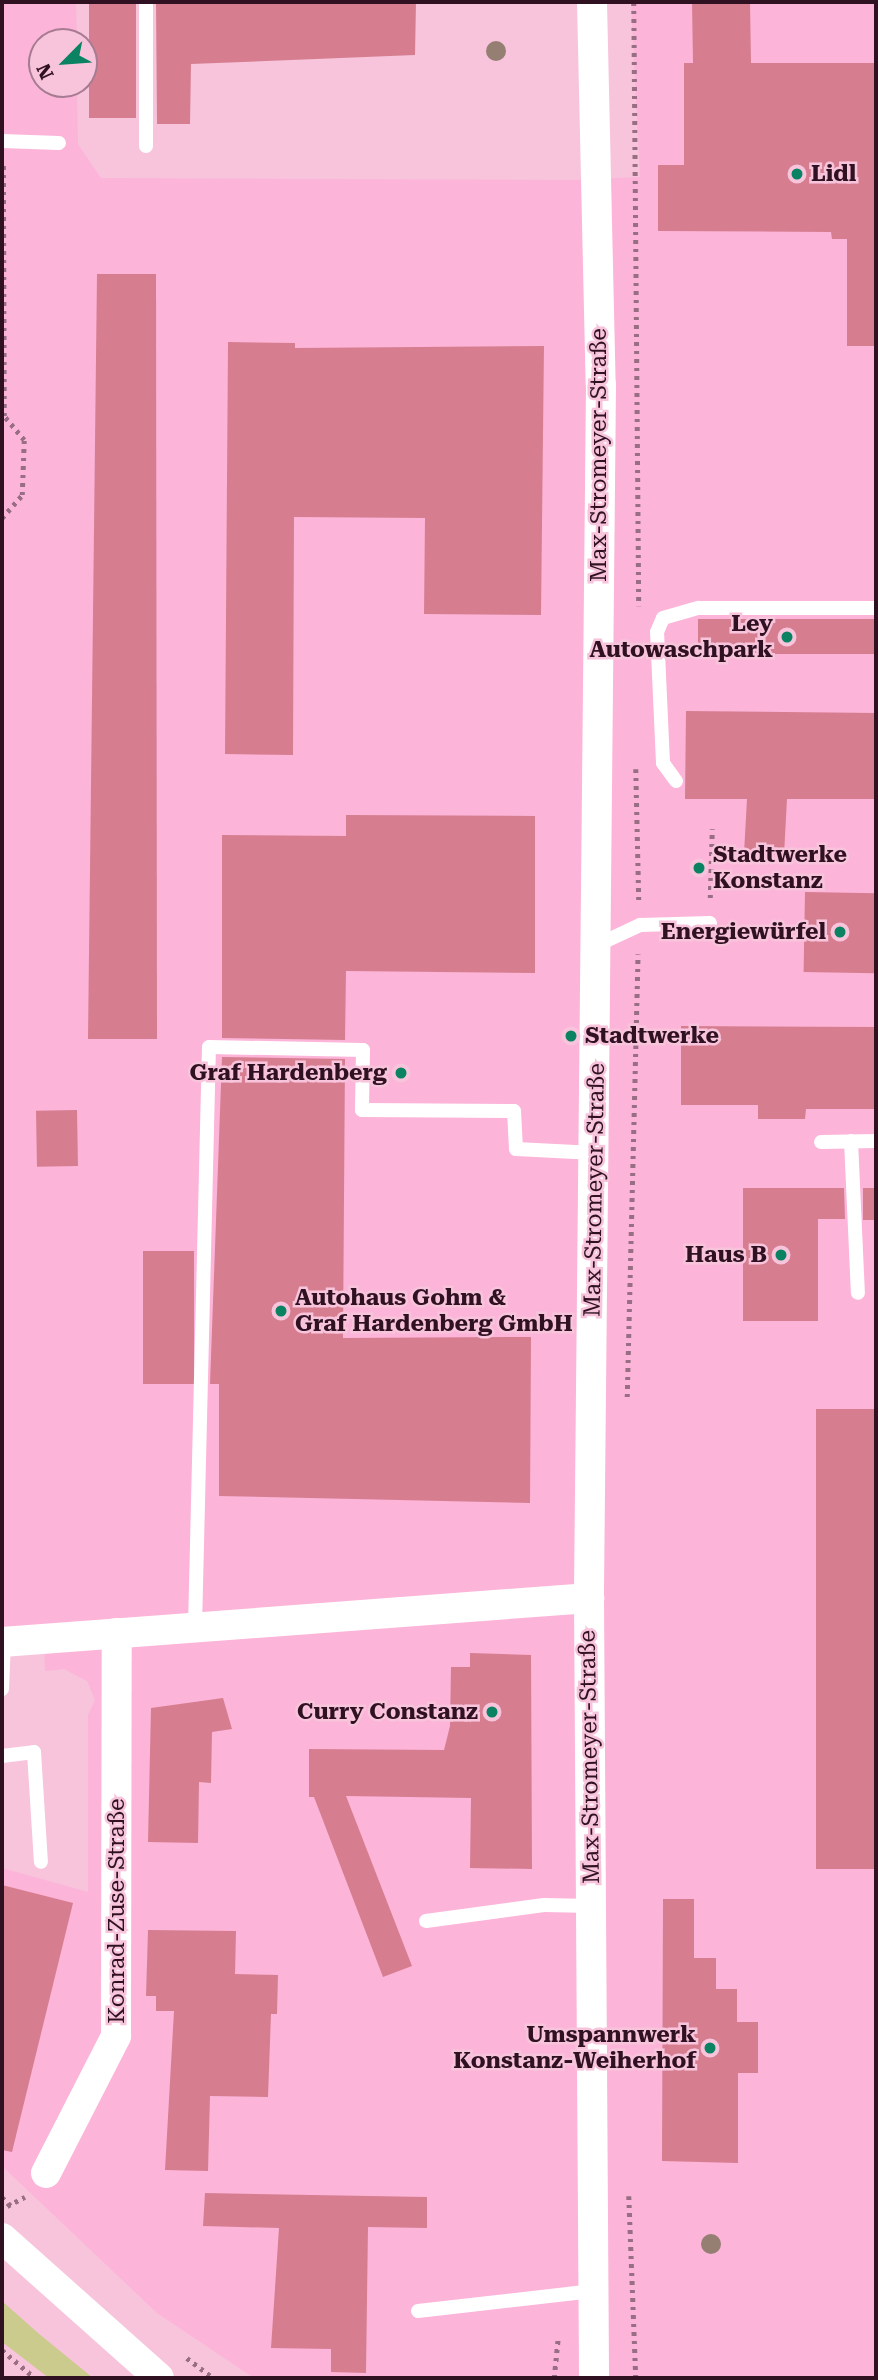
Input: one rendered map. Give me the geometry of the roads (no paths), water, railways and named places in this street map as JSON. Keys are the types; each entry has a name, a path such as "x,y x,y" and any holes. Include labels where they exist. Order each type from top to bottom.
{"street":[{"name":"Max-Stromeyer-Straße","path":"592,2 601,385 589,1598 594,2378"},
{"path":"3,1642 589,1598"},
{"name":"Konrad-Zuse-Straße","path":"46,2173 116,2036 117,1633"},
{"path":"9,2245 159,2378"}],"lane":[{"path":"146,2 146,146"},
{"path":"3,141 59,143"},
{"path":"676,781 663,763 657,632 663,618 699,608 876,608"},
{"path":"595,946 640,925 710,923"},
{"path":"195,1627 209,1047 363,1050 362,1110 514,1111 516,1149 595,1153"},
{"path":"852,1141 858,1293"},
{"path":"821,1142 876,1141"},
{"path":"2,1689 3,1642"},
{"path":"2,1756 34,1752 41,1862"},
{"path":"426,1921 544,1905 592,1906"},
{"path":"418,2311 593,2291"}],"place":[{"name":"Lidl","path":"797,174"},
{"name":"Ley Autowaschpark","path":"787,637"},
{"name":"Stadtwerke Konstanz","path":"699,868"},
{"name":"Energiewürfel","path":"840,932"},
{"name":"Stadtwerke","path":"571,1036"},
{"name":"Graf Hardenberg","path":"401,1073"},
{"name":"Haus B","path":"781,1255"},
{"name":"Autohaus Gohm & Graf Hardenberg GmbH","path":"281,1311"},
{"name":"Curry Constanz","path":"492,1712"},
{"name":"Umspannwerk Konstanz-Weiherhof","path":"710,2048"}]}
